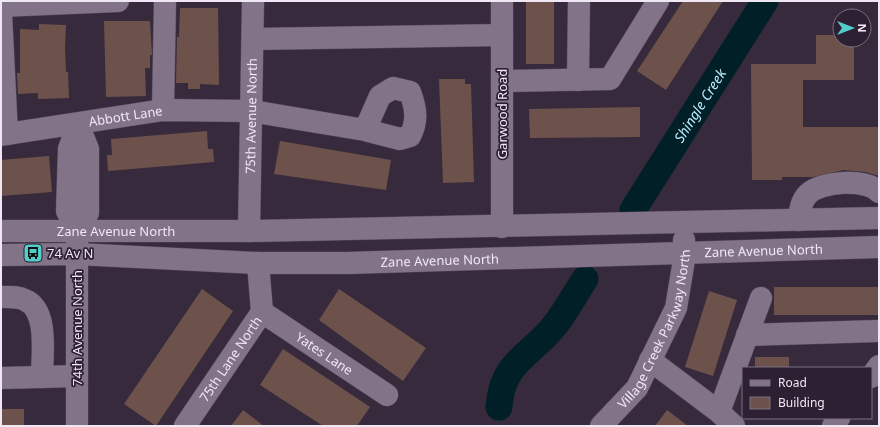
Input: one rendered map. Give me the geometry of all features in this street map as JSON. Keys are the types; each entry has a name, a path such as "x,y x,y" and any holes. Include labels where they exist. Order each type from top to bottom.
{"street":[{"path":"1,6 118,1"},
{"path":"163,110 165,1"},
{"name":"75th Avenue North","path":"249,231 254,1"},
{"name":"Garwood Road","path":"502,1 502,227"},
{"path":"578,80 579,1"},
{"path":"502,80 610,79 658,1"},
{"path":"1,13 4,135"},
{"path":"253,39 502,35"},
{"name":"Abbott Lane","path":"4,135 163,110 251,111 366,130"},
{"path":"77,230 67,211 69,149 78,124"},
{"path":"799,220 801,204 815,189 827,185 857,184 868,186 879,192"},
{"name":"Zane Avenue North","path":"1,231 249,231 502,227 879,218"},
{"name":"Village Creek Parkway North","path":"601,426 637,388 676,308 685,254 683,223"},
{"name":"74th Avenue North","path":"77,230 77,426"},
{"name":"Zane Avenue North","path":"1,255 77,254 258,263 347,263 626,256 879,247"},
{"name":"75th Lane North","path":"185,426 262,312 258,263"},
{"path":"1,297 25,299 35,306 41,318 42,377"},
{"path":"650,360 726,419 747,335 760,298"},
{"name":"Yates Lane","path":"262,312 387,395"},
{"path":"747,335 878,331"},
{"path":"872,376 879,366"},
{"path":"1,378 77,376"}],"building":[{"path":"526,1 554,1 554,64 526,64"},
{"path":"683,1 723,1 666,90 637,71"},
{"path":"180,8 218,8 219,85 200,84 200,89 188,89 188,83 176,83 177,37 179,37"},
{"path":"104,21 150,21 152,55 150,55 150,68 145,68 146,96 106,97"},
{"path":"39,24 66,25 65,49 69,98 38,99 38,93 18,94 17,73 20,73 20,29 39,30"},
{"path":"816,35 832,35 832,48 854,48 854,80 803,80 803,127 879,127 879,176 866,172 844,170 813,177 782,177 782,180 752,180 751,64 816,64"},
{"path":"439,79 465,79 465,84 471,84 474,182 443,183"},
{"path":"640,107 640,137 530,138 529,109"},
{"path":"207,131 208,149 213,149 214,162 108,171 107,155 112,155 111,139"},
{"path":"280,141 391,160 386,190 274,174"},
{"path":"49,156 52,192 1,196 1,160"},
{"path":"774,287 879,287 879,315 774,315"},
{"path":"202,289 233,311 156,426 124,404"},
{"path":"339,289 426,348 403,381 319,320"},
{"path":"709,291 737,300 713,376 685,367"},
{"path":"283,349 370,407 357,426 323,426 260,385"},
{"path":"755,357 789,357 789,367 755,367"},
{"path":"1,409 24,409 24,426 1,426"},
{"path":"243,410 264,426 231,426"},
{"path":"667,410 688,426 655,426"}],"waterway":[{"name":"Shingle Creek","path":"633,210 765,1"},
{"name":"Shingle Creek","path":"499,407 501,392 512,369 519,360 546,336 555,325 585,279"}],"place":[{"name":"74 Av N","path":"33,253"}]}
